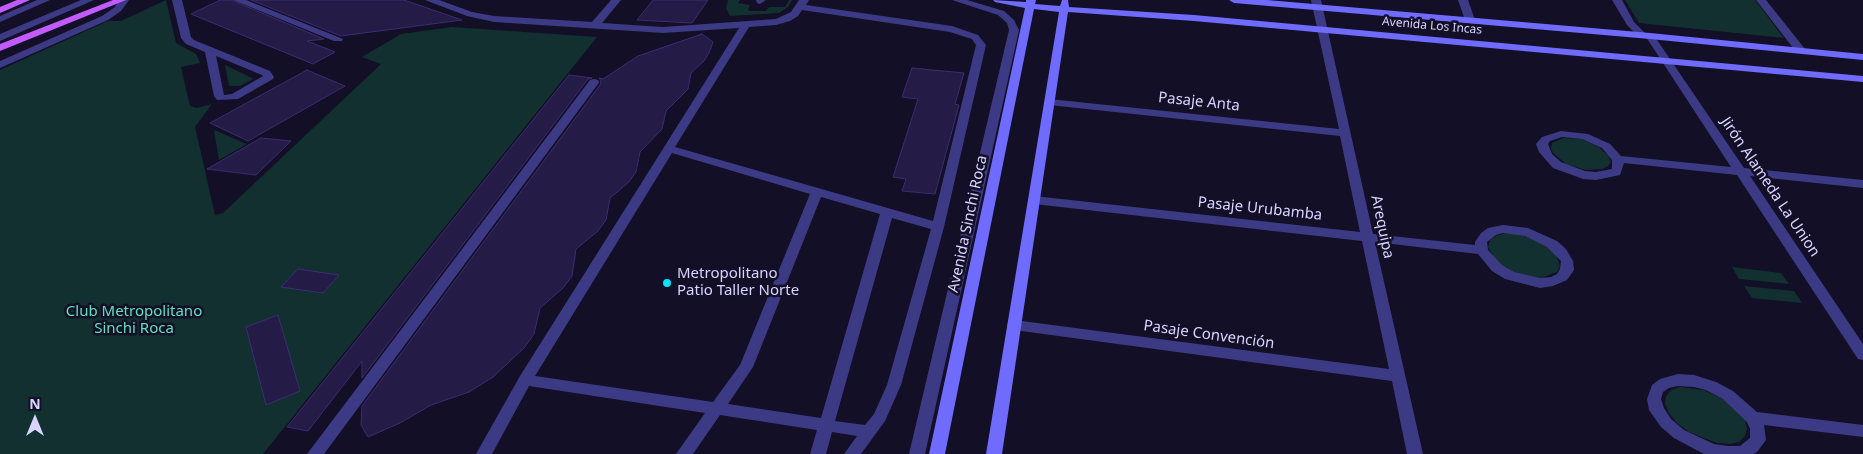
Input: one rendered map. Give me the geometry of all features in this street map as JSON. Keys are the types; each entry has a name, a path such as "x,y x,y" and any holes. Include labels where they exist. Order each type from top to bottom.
{"main road":[{"path":"0,10 25,0"},
{"path":"0,48 122,0"},
{"name":"Avenida Los Incas","path":"998,0 1065,4 1863,79"},
{"name":"Avenida Los Incas","path":"1234,0 1317,4 1863,57"},
{"name":"Avenida Sinchi Roca","path":"937,454 1030,3"},
{"path":"994,454 1065,4"}],"street":[{"path":"0,19 45,0"},
{"path":"0,38 89,0"},
{"path":"0,65 105,18 118,8 122,0"},
{"path":"177,0 186,38 190,42 210,50 266,73 268,77 234,97 221,98 219,96 210,50"},
{"path":"238,0 338,39"},
{"path":"430,0 470,14 494,19 663,30 745,25 787,19 795,14 802,4 952,29 968,33 979,41 981,51 938,227 894,386 880,417 852,454"},
{"path":"594,26 616,0"},
{"path":"917,454 1014,30 1011,22 1002,13 957,0"},
{"path":"1463,0 1470,20"},
{"name":"Jirón Alameda La Union","path":"1617,0 1630,23 1646,35 1665,59 1863,355"},
{"path":"1761,0 1801,51"},
{"name":"Arequipa","path":"1317,4 1415,454"},
{"path":"484,454 525,380 745,25"},
{"path":"315,454 594,82"},
{"name":"Pasaje Anta","path":"1049,102 1345,132"},
{"path":"1618,159 1620,166 1616,172 1596,176 1583,175 1557,165 1548,157 1543,150 1542,144 1552,135 1584,136 1606,146 1618,159 1863,184"},
{"path":"668,148 938,227"},
{"path":"684,454 746,367 817,191"},
{"name":"Pasaje Urubamba","path":"1034,200 1482,250"},
{"path":"818,454 887,212"},
{"path":"1515,229 1528,232 1546,240 1561,252 1567,262 1567,270 1562,277 1553,281 1540,283 1525,281 1510,276 1497,268 1488,260 1482,250 1481,242 1492,231 1515,229"},
{"name":"Pasaje Convención","path":"1014,325 1398,376"},
{"path":"525,380 870,432"},
{"path":"1753,418 1758,429 1758,440 1752,447 1742,452 1728,453 1694,443 1679,434 1666,423 1657,410 1654,399 1657,389 1665,383 1678,380 1694,381 1711,386 1728,395 1753,418 1863,431"}],"green space":[{"name":"Club Metropolitano Sinchi Roca","path":"166,0 176,43 196,54 200,63 181,67 190,106 197,108 212,104 195,127 215,215 223,213 381,64 362,57 401,34 452,27 597,37 263,454 0,454 0,70 108,21 121,21"},
{"path":"728,0 740,0 738,3 750,5 749,11 766,11 769,7 785,7 789,0 792,0 788,7 779,13 730,16 726,8"},
{"path":"1625,0 1755,0 1784,38 1639,23"},
{"path":"225,65 253,79 240,86 229,86"},
{"path":"214,130 247,144 219,160"},
{"path":"1563,138 1581,139 1599,147 1609,157 1611,162 1603,169 1586,170 1566,164 1553,153 1551,148 1552,143"},
{"path":"1505,233 1515,233 1537,240 1555,252 1560,266 1557,272 1541,278 1530,277 1517,274 1497,262 1488,247 1490,240"},
{"path":"1732,267 1781,273 1789,284 1739,279"},
{"path":"1744,286 1794,291 1802,303 1752,298"},
{"path":"1680,387 1704,390 1729,402 1745,420 1747,429 1745,436 1739,442 1730,444 1717,443 1689,432 1677,423 1665,404 1666,396 1671,390"}],"building":[{"path":"220,0 231,0 324,39 307,41 335,52 313,64 191,14"},
{"path":"251,0 404,0 462,20 341,36"},
{"path":"653,0 708,0 692,23 637,20"},
{"path":"702,34 713,42 709,53 704,61 691,73 688,89 666,111 662,129 640,152 636,172 629,182 610,198 606,220 598,231 576,249 572,276 563,288 540,308 534,334 524,348 493,377 469,392 431,405 400,423 368,437 361,425 362,406 600,85 601,81 599,78 603,79 638,56"},
{"path":"912,68 964,73 955,104 959,105 935,194 902,191 906,179 893,177 918,99 902,97"},
{"path":"307,70 345,86 248,141 210,123"},
{"path":"569,75 592,78 588,79 362,378 362,361 308,431 287,427"},
{"path":"261,138 291,141 256,175 207,169"},
{"path":"298,269 339,275 323,293 281,287"},
{"path":"278,315 300,391 266,405 246,327"}],"place":[{"name":"Metropolitano Patio Taller Norte","path":"667,283"}]}
